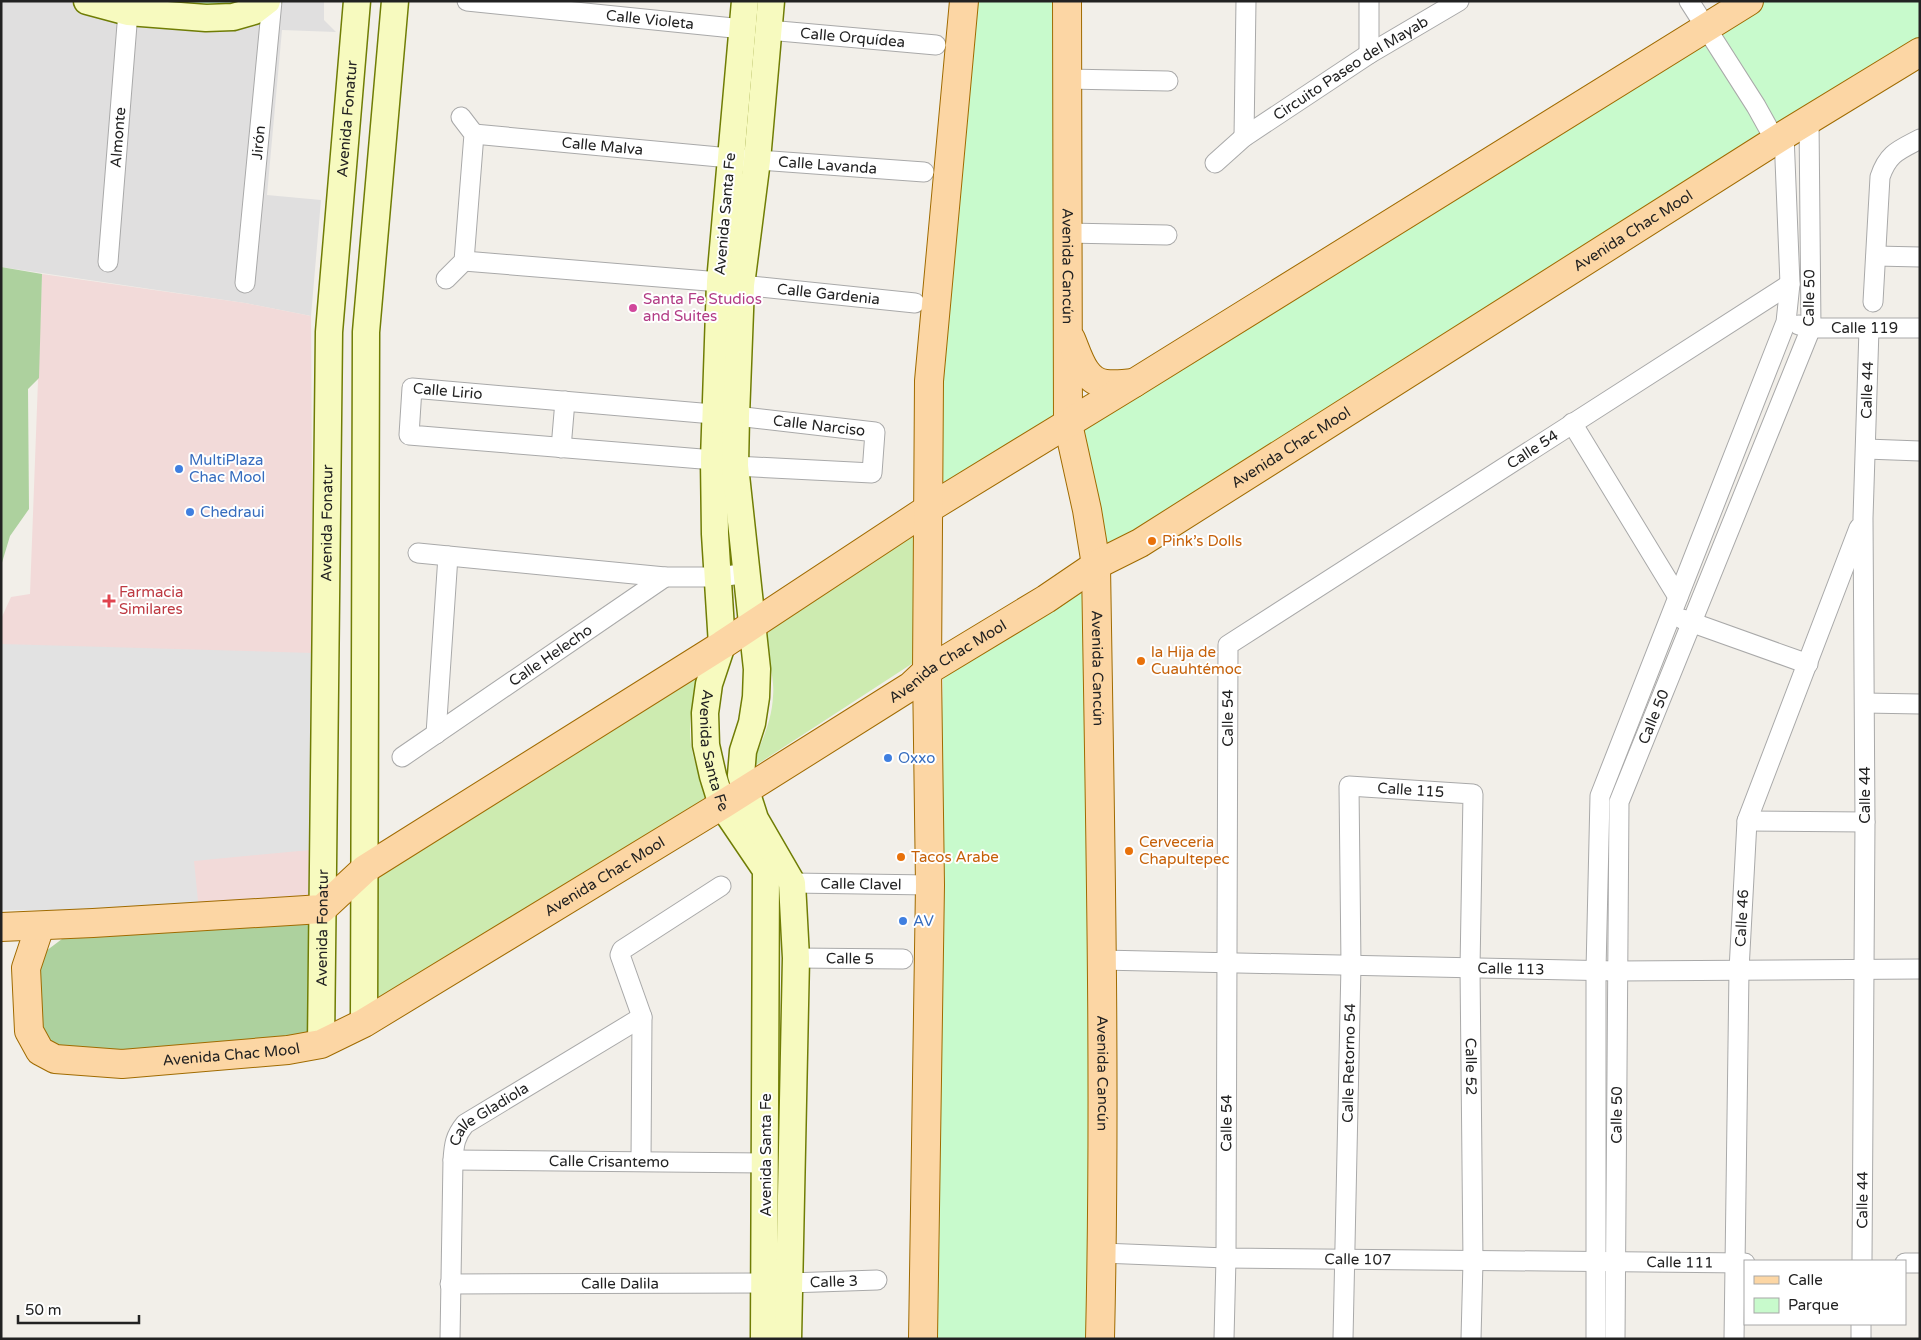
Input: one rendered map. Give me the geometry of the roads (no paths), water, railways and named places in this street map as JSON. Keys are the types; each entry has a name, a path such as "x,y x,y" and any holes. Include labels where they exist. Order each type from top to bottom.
{"main road":[{"path":"923,1339 930,884 922,682 928,509 929,381 964,1"},
{"name":"Avenida Cancún","path":"1068,1 1068,424 1087,510 1096,566 1101,960 1102,1253 1100,1339"},
{"path":"1,927 322,908 365,869 722,645 928,509 1750,1"},
{"name":"Avenida Chac Mool","path":"40,926 26,968 29,1031 40,1051 55,1059 122,1064 288,1050 321,1044 364,1022 922,682 1096,566 1140,543 1780,138 1920,52"},
{"path":"1068,330 1082,368 1092,378 1104,384 1134,383"}],"street":[{"path":"87,1 128,12 206,18 233,17 254,11 267,1"},
{"name":"Jirón","path":"245,283 272,1"},
{"name":"Avenida Fonatur","path":"321,1044 329,332 357,1"},
{"path":"364,1022 366,332 394,1"},
{"name":"Calle Violeta","path":"467,1 743,29"},
{"name":"Avenida Santa Fe","path":"746,1 730,158 730,284 725,463 715,534 722,645 708,684 705,713 706,745 712,776 722,805 766,870 766,1163 777,1282 788,1339"},
{"name":"Avenida Santa Fe","path":"730,284 756,160 771,1"},
{"path":"1244,137 1246,1"},
{"path":"1368,54 1369,1"},
{"name":"Circuito Paseo del Mayab","path":"1215,163 1244,137 1368,54 1459,1"},
{"path":"1689,1 1756,106 1780,138"},
{"name":"Almonte","path":"108,262 128,12"},
{"name":"Calle Orquídea","path":"768,30 936,45"},
{"path":"1067,79 1168,81"},
{"path":"446,279 464,261 474,134 461,117"},
{"name":"Calle 50","path":"1596,1339 1606,1262 1617,971 1619,802 1811,328 1809,120"},
{"name":"Calle Malva","path":"474,134 730,158"},
{"name":"Calle 50","path":"1615,1339 1606,1262 1596,970 1600,796 1786,322 1790,284 1780,138"},
{"path":"1873,302 1880,177 1885,164 1895,151 1920,139"},
{"name":"Calle Lavanda","path":"730,158 924,172"},
{"path":"1067,233 1167,235"},
{"path":"1876,256 1920,257"},
{"path":"464,261 730,284"},
{"name":"Calle Gardenia","path":"730,284 915,302"},
{"name":"Calle 54","path":"1224,1339 1226,1258 1228,645 1790,284"},
{"name":"Calle 119","path":"1786,322 1811,328 1920,328"},
{"name":"Calle 44","path":"1862,1260 1865,822 1863,518 1869,329"},
{"path":"329,332 366,332"},
{"name":"Calle Lirio","path":"725,463 410,435 412,388 726,415"},
{"path":"561,448 565,401"},
{"name":"Calle Narciso","path":"725,463 872,472 875,432 726,415"},
{"path":"1572,423 1678,597"},
{"path":"1866,449 1920,451"},
{"name":"Avenida Santa Fe","path":"725,463 748,573 757,669 756,697 752,724 743,751 741,775 744,790 755,819 792,882 796,958 777,1282 764,1339"},
{"name":"Calle 46","path":"1734,1339 1740,1263 1739,970 1747,821 1863,518"},
{"path":"418,553 665,577 719,577 748,573"},
{"path":"436,734 448,556"},
{"name":"Calle Helecho","path":"402,757 665,577"},
{"path":"1671,614 1808,664"},
{"path":"1864,703 1920,704"},
{"name":"Calle 115","path":"1349,786 1473,794"},
{"name":"Calle Retorno 54","path":"1343,1339 1352,965 1349,786"},
{"name":"Calle 52","path":"1471,1339 1473,1261 1470,968 1473,794"},
{"path":"1747,821 1865,822"},
{"name":"Calle Clavel","path":"792,882 930,884"},
{"path":"641,1162 642,1017 621,960 622,950 721,886"},
{"name":"Calle 5","path":"796,958 903,960"},
{"name":"Calle 113","path":"1101,960 1617,971 1920,969"},
{"name":"Calle Gladiola","path":"450,1339 453,1160 454,1143 458,1132 465,1124 642,1017"},
{"name":"Calle Crisantemo","path":"453,1160 766,1163"},
{"name":"Calle 107","path":"1102,1253 1226,1258 1606,1262"},
{"name":"Calle 111","path":"1606,1262 1740,1263"},
{"path":"1906,1263 1920,1263"},
{"name":"Calle 3","path":"777,1282 877,1280"},
{"name":"Calle Dalila","path":"450,1284 777,1282"},
{"path":"1861,1325 1861,1339"}],"place":[{"name":"Santa Fe Studios and Suites","path":"633,308"},
{"name":"MultiPlaza Chac Mool","path":"179,469"},
{"name":"Chedraui","path":"190,512"},
{"name":"Pink’s Dolls","path":"1152,541"},
{"name":"Farmacia Similares","path":"109,601"},
{"name":"la Hija de Cuauhtémoc","path":"1141,661"},
{"name":"Oxxo","path":"888,758"},
{"name":"Cerveceria Chapultepec","path":"1129,851"},
{"name":"Tacos Arabe","path":"901,857"},
{"name":"AV","path":"903,921"}]}
